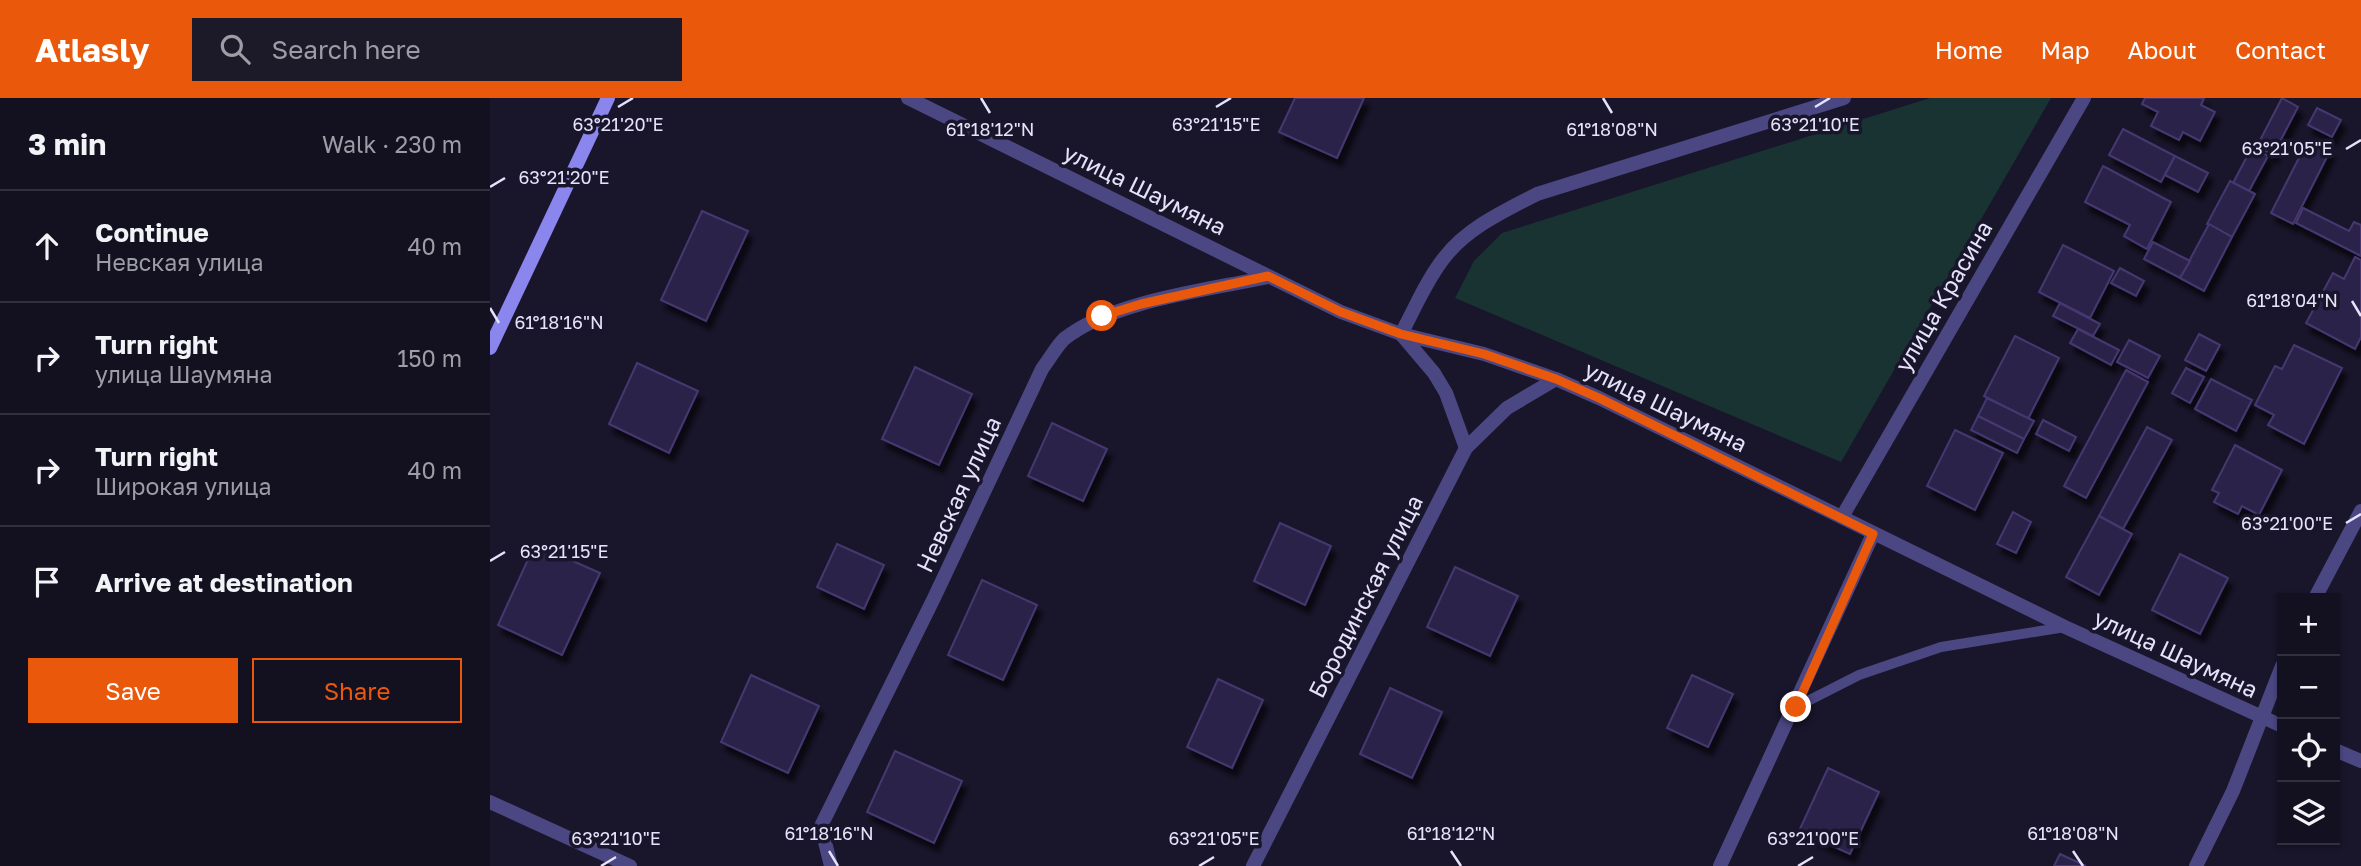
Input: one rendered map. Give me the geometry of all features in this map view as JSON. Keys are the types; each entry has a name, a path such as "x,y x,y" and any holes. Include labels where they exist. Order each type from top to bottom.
{"street":[{"path":"490,348 608,98"},
{"name":"улица Шаумяна","path":"908,98 1341,312 1401,334 1484,354 1556,379 2064,627 2277,724"},
{"path":"1466,449 1446,393 1434,373 1401,334 1430,278 1467,234 1500,212 1537,194 1844,98"},
{"name":"улица Красина","path":"1842,517 2084,98"},
{"name":"Невская улица","path":"831,866 821,825 934,598 1042,369 1063,340 1102,316 1141,304 1268,276"},
{"name":"Бородинская улица","path":"1253,866 1466,449 1507,408 1556,379"},
{"path":"2318,593 2361,511"},
{"path":"1720,866 1796,707 1873,534"},
{"path":"2196,866 2233,791 2277,679"},
{"path":"2340,752 2361,761"},
{"path":"490,802 630,866"}],"lane":[{"path":"1796,707 1859,675 1941,648 2064,627"}],"green space":[{"path":"1930,98 2051,98 1841,462 1455,298 1474,261 1502,233"}],"building":[{"path":"1295,98 1364,98 1337,158 1279,132"},
{"path":"2145,98 2204,98 2201,105 2215,112 2200,141 2183,132 2179,140 2151,126 2158,112 2142,104"},
{"path":"2282,98 2298,107 2273,155 2257,146"},
{"path":"2317,108 2341,120 2332,137 2308,125"},
{"path":"2123,129 2175,156 2161,182 2109,155"},
{"path":"2308,140 2330,151 2293,224 2271,213"},
{"path":"2252,147 2268,156 2249,191 2233,183"},
{"path":"2175,156 2208,173 2198,192 2165,175"},
{"path":"2103,166 2171,202 2147,249 2124,236 2130,225 2085,202"},
{"path":"2230,181 2255,194 2232,237 2207,224"},
{"path":"2303,208 2349,231 2354,222 2361,225 2361,256 2296,223"},
{"path":"702,211 748,231 706,321 661,300"},
{"path":"2209,224 2232,237 2204,291 2180,278"},
{"path":"2153,242 2190,261 2180,278 2144,259"},
{"path":"2063,245 2114,271 2090,318 2039,292"},
{"path":"2355,257 2361,260 2361,337 2355,349 2306,323 2333,273 2344,279"},
{"path":"2120,268 2144,281 2136,296 2111,283"},
{"path":"2060,303 2100,324 2093,336 2053,316"},
{"path":"2078,329 2119,350 2111,365 2070,343"},
{"path":"2199,334 2220,345 2206,371 2185,360"},
{"path":"2015,336 2059,358 2028,419 1984,396"},
{"path":"2129,340 2160,356 2148,378 2117,362"},
{"path":"2294,345 2342,368 2304,444 2268,425 2274,415 2255,405 2275,366 2282,369"},
{"path":"637,363 698,391 669,453 609,424"},
{"path":"915,367 972,394 939,465 882,439"},
{"path":"2186,368 2204,377 2190,403 2172,393"},
{"path":"2126,370 2148,382 2086,498 2064,486"},
{"path":"2211,379 2252,400 2236,431 2195,409"},
{"path":"1987,398 2034,421 2024,439 1978,416"},
{"path":"1978,416 2024,439 2017,453 1971,430"},
{"path":"2043,420 2076,437 2069,451 2036,434"},
{"path":"1052,423 1107,449 1083,501 1028,476"},
{"path":"2147,427 2172,440 2123,529 2099,516"},
{"path":"1955,430 2003,453 1975,510 1927,486"},
{"path":"2235,445 2282,470 2259,515 2242,506 2238,514 2214,502 2219,493 2212,490"},
{"path":"2013,512 2031,522 2016,553 1997,544"},
{"path":"2099,516 2132,534 2099,595 2066,577"},
{"path":"1280,523 1331,546 1305,605 1254,581"},
{"path":"535,544 600,573 562,655 498,625"},
{"path":"837,544 884,565 864,609 817,587"},
{"path":"2180,554 2228,578 2200,634 2152,610"},
{"path":"1455,567 1518,596 1490,656 1427,627"},
{"path":"982,580 1037,605 1003,680 948,655"},
{"path":"751,675 819,706 788,773 721,742"},
{"path":"1692,675 1733,694 1708,747 1667,728"},
{"path":"1218,679 1263,700 1232,768 1187,747"},
{"path":"1390,688 1442,712 1412,778 1360,754"},
{"path":"895,751 962,781 934,843 867,812"},
{"path":"1828,768 1879,792 1850,854 1799,831"},
{"path":"2060,854 2086,866 2054,866"}],"route":[{"path":"1102,316 1141,304 1268,276 1341,312 1401,334 1484,354 1556,379 1873,534 1796,707"}]}
